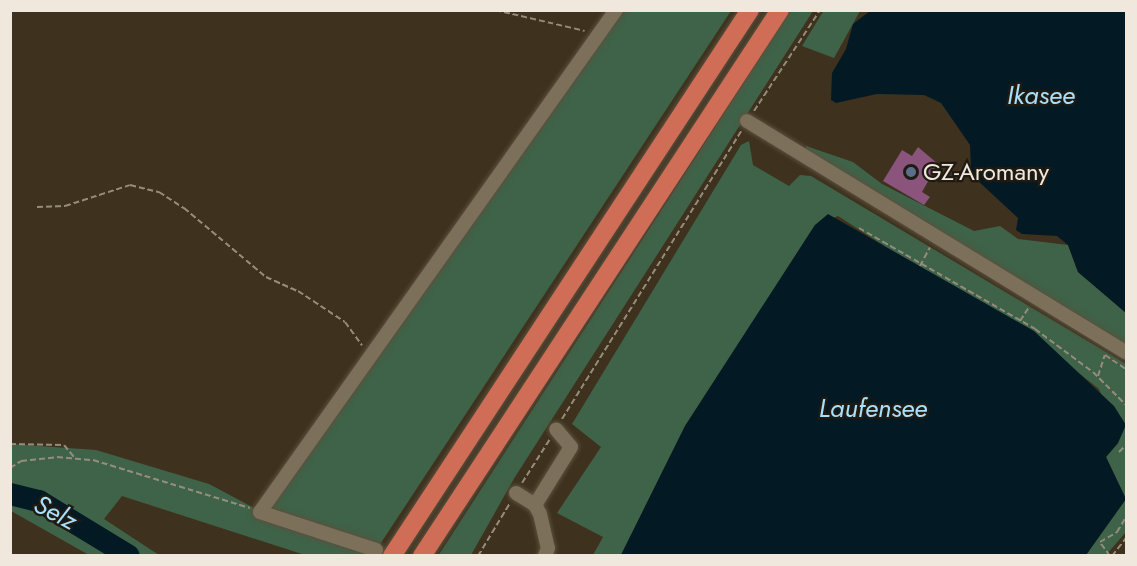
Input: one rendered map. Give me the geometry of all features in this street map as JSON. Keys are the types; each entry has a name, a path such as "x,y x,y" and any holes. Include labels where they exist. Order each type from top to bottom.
{"highway":[{"path":"384,553 750,10"},
{"path":"422,555 780,10"}],"street":[{"path":"384,553 260,512 616,10"},
{"path":"747,121 1126,352"},
{"path":"534,505 571,447 556,429"},
{"path":"516,493 534,505 548,548 545,555"}],"path":[{"path":"495,10 597,35"},
{"path":"478,555 747,121 820,10"},
{"path":"37,207 65,206 129,185 159,192 184,208 266,277 298,291 345,322 356,341 375,352"},
{"path":"859,228 920,266 1020,321 1098,376 1126,405"},
{"path":"920,266 930,247"},
{"path":"1020,321 1030,306"},
{"path":"1098,376 1105,356 1126,369"},
{"path":"10,444 64,445 75,458"},
{"path":"1119,452 1126,445"},
{"path":"10,468 21,461 75,458 93,460 260,512"},
{"path":"1126,517 1117,532 1100,542 1111,555 1126,538"}],"green space":[{"path":"824,10 860,11 834,58 802,46"},
{"path":"616,11 731,11 373,555 305,555 122,496 104,519 159,555 89,555 11,511 11,444 96,450 209,484 260,511"},
{"path":"790,11 813,11 515,477 471,555 438,556"},
{"path":"749,141 753,165 789,186 800,175 811,176 1126,364 1126,499 1106,457 1118,443 1099,389 1066,363 838,216 815,225 685,426 621,555 593,555 603,537 557,513 601,447 572,424 741,145"},
{"path":"806,146 853,162 882,184 974,231 1000,226 1018,239 1068,245 1078,272 1126,313 1126,348 806,154"},
{"path":"1126,499 1126,532 1106,555 1086,555"}],"water":[{"name":"Ikasee","path":"870,11 1126,11 1126,313 1078,272 1068,245 1057,236 1022,234 1016,230 1018,218 977,180 971,168 970,145 941,103 924,95 877,94 836,103 831,100 832,73 846,49 853,24"},
{"name":"Laufensee","path":"828,214 1034,331 1114,406 1126,425 1118,443 1106,457 1126,499 1086,555 621,555 685,426 815,225"}],"building":[{"name":"GZ-Aromany","path":"918,147 938,164 922,192 930,197 924,205 883,181 902,150 912,156"}],"waterway":[{"name":"Selz","path":"10,494 39,501 129,556"}],"place":[{"name":"GZ-Aromany","path":"911,172"}]}
